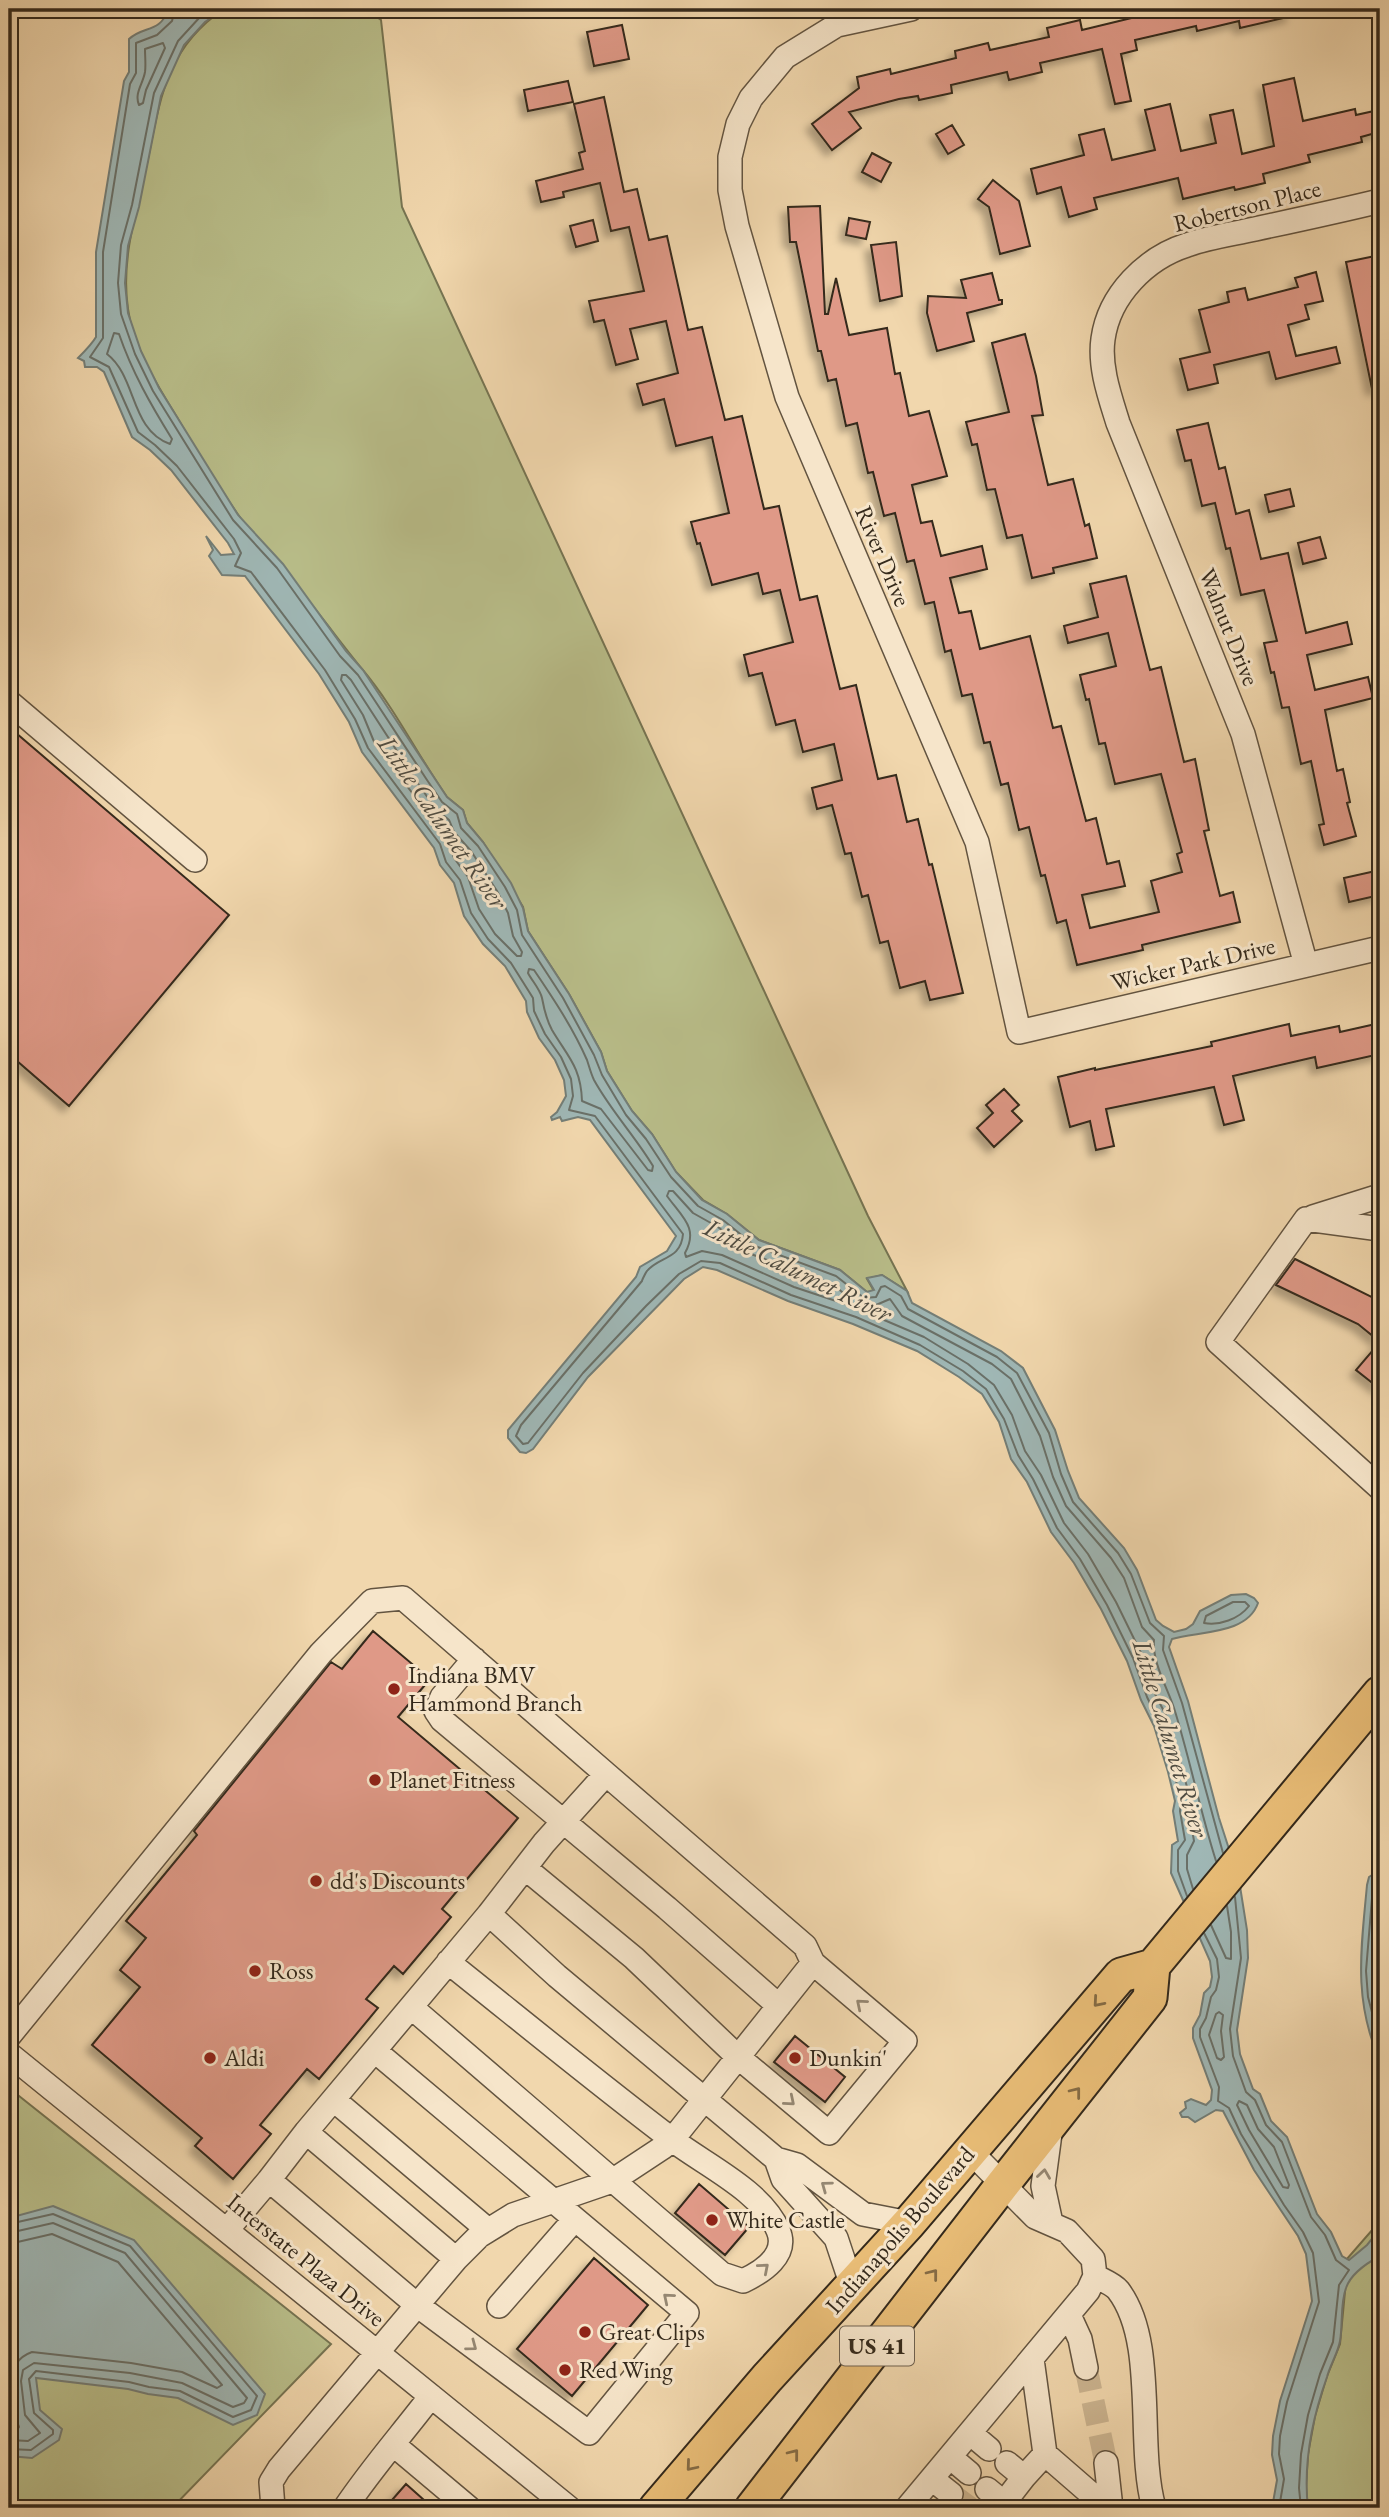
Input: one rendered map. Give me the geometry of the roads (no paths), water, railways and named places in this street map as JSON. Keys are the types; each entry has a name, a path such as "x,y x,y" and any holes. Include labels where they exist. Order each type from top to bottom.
{"highway":[{"path":"1153,1966 1380,1693"},
{"name":"Indianapolis Boulevard","path":"656,2508 766,2378 909,2223 1121,1975 1153,1966 1150,1998 752,2508"}],"street":[{"name":"River Drive","path":"911,9 837,25 785,57 751,98 738,124 730,157 730,190 737,226 787,397 977,842 1019,1032"},
{"name":"Robertson Place","path":"1110,313 1129,283 1156,259 1187,244 1380,201"},
{"name":"Walnut Drive","path":"1110,313 1103,340 1103,367 1109,395 1242,734 1306,965"},
{"path":"9,702 195,860"},
{"name":"Wicker Park Drive","path":"1019,1032 1380,948"},
{"path":"1380,1196 1306,1219 1217,1342 1380,1488"},
{"path":"1306,1219 1380,1229"},
{"path":"9,2036 312,1663 372,1601 403,1598 805,1946 813,1963 905,2041 830,2133 738,2057 634,1958 525,1868"},
{"path":"474,1659 442,1697 436,1712 442,1720 667,1908 779,2006"},
{"path":"227,2230 562,1822 606,1774"},
{"path":"489,1914 557,1976 776,2159 797,2165 863,2214 909,2223"},
{"path":"411,2007 722,2274 743,2281 766,2270 778,2252 780,2233 769,2213 741,2187 672,2140 448,1962"},
{"path":"273,2508 271,2482 279,2469 456,2259 480,2236 513,2215 612,2181 672,2140 813,1963"},
{"path":"269,2180 417,2305 589,2433 687,2313 375,2051"},
{"name":"Interstate Plaza Drive","path":"9,2054 569,2508"},
{"path":"334,2099 488,2230"},
{"path":"1051,2124 1043,2186 1051,2223"},
{"path":"306,2132 456,2259"},
{"path":"914,2506 932,2479 1088,2291 1095,2276 1093,2259 1067,2231 1034,2217 970,2151"},
{"path":"776,2159 783,2179 836,2238 852,2286"},
{"path":"499,2306 574,2220"},
{"path":"1095,2276 1116,2287 1130,2309 1137,2327 1146,2457 1154,2508"},
{"path":"1069,2315 1080,2339 1086,2368"},
{"path":"1032,2359 1045,2454 1105,2504"},
{"path":"345,2508 366,2476 394,2445 431,2396"},
{"path":"970,2433 989,2449"},
{"path":"394,2445 469,2508"},
{"path":"997,2500 1016,2470 1045,2454"},
{"path":"950,2457 969,2473"},
{"path":"1105,2504 1106,2463"},
{"path":"932,2479 951,2494"}],"water":[{"name":"Little Calumet River","path":"169,9 224,9 205,22 184,45 161,96 139,207 128,246 125,283 128,313 141,351 159,388 238,515 283,564 346,651 363,670 447,797 463,810 467,823 511,883 523,908 528,931 569,994 601,1052 607,1071 632,1111 652,1134 676,1172 702,1200 727,1214 759,1240 840,1270 867,1292 874,1290 867,1278 882,1275 907,1291 912,1303 1001,1351 1023,1368 1055,1430 1079,1498 1124,1548 1137,1570 1156,1620 1163,1626 1174,1632 1186,1629 1193,1624 1200,1611 1231,1595 1246,1594 1258,1603 1244,1621 1221,1630 1172,1639 1169,1647 1188,1701 1219,1818 1239,1880 1247,1930 1248,1958 1237,2030 1240,2054 1253,2089 1260,2094 1271,2121 1287,2137 1317,2214 1331,2232 1342,2256 1349,2260 1367,2245 1380,2229 1380,2256 1356,2273 1344,2294 1339,2346 1328,2372 1310,2442 1308,2508 1272,2508 1277,2480 1272,2455 1273,2436 1280,2401 1312,2301 1306,2254 1298,2236 1254,2170 1223,2111 1216,2110 1195,2122 1188,2117 1182,2117 1180,2113 1186,2108 1185,2102 1191,2099 1206,2105 1211,2100 1212,2090 1193,2038 1193,2028 1212,1977 1210,1961 1171,1873 1172,1845 1178,1841 1173,1811 1175,1801 1168,1772 1154,1726 1127,1661 1101,1609 1074,1563 1051,1532 1027,1482 1011,1459 999,1422 982,1394 917,1351 717,1270 703,1267 684,1279 588,1377 533,1449 526,1453 520,1452 508,1438 508,1430 636,1277 640,1267 667,1251 676,1236 590,1120 578,1117 562,1121 560,1117 552,1120 551,1117 566,1096 564,1080 555,1060 539,1038 527,1012 526,1001 505,966 483,944 464,916 454,883 440,865 434,848 362,752 349,722 319,674 245,576 222,575 209,556 213,550 206,536 221,555 234,554 228,543 171,470 132,437 104,372 97,367 85,367 84,361 78,358 96,337 96,252 124,81 129,72 129,39 156,26"},
{"path":"1375,1873 1380,1875 1380,2062 1366,2017 1361,1975 1367,1885 1369,1877"},
{"path":"53,2206 134,2240 265,2394 257,2415 233,2425 178,2398 36,2378 40,2410 62,2429 59,2440 32,2458 9,2456 9,2218"}],"tunnel":[{"path":"1086,2368 1106,2463"},
{"path":"951,2494 970,2508"}],"place":[{"name":"Indiana BMV Hammond Branch","path":"394,1689"},
{"name":"Planet Fitness","path":"375,1780"},
{"name":"dd's Discounts","path":"316,1881"},
{"name":"Ross","path":"255,1971"},
{"name":"Aldi","path":"210,2058"},
{"name":"Dunkin'","path":"795,2058"},
{"name":"White Castle","path":"712,2220"},
{"name":"Great Clips","path":"585,2332"},
{"name":"Red Wing","path":"565,2370"}]}
